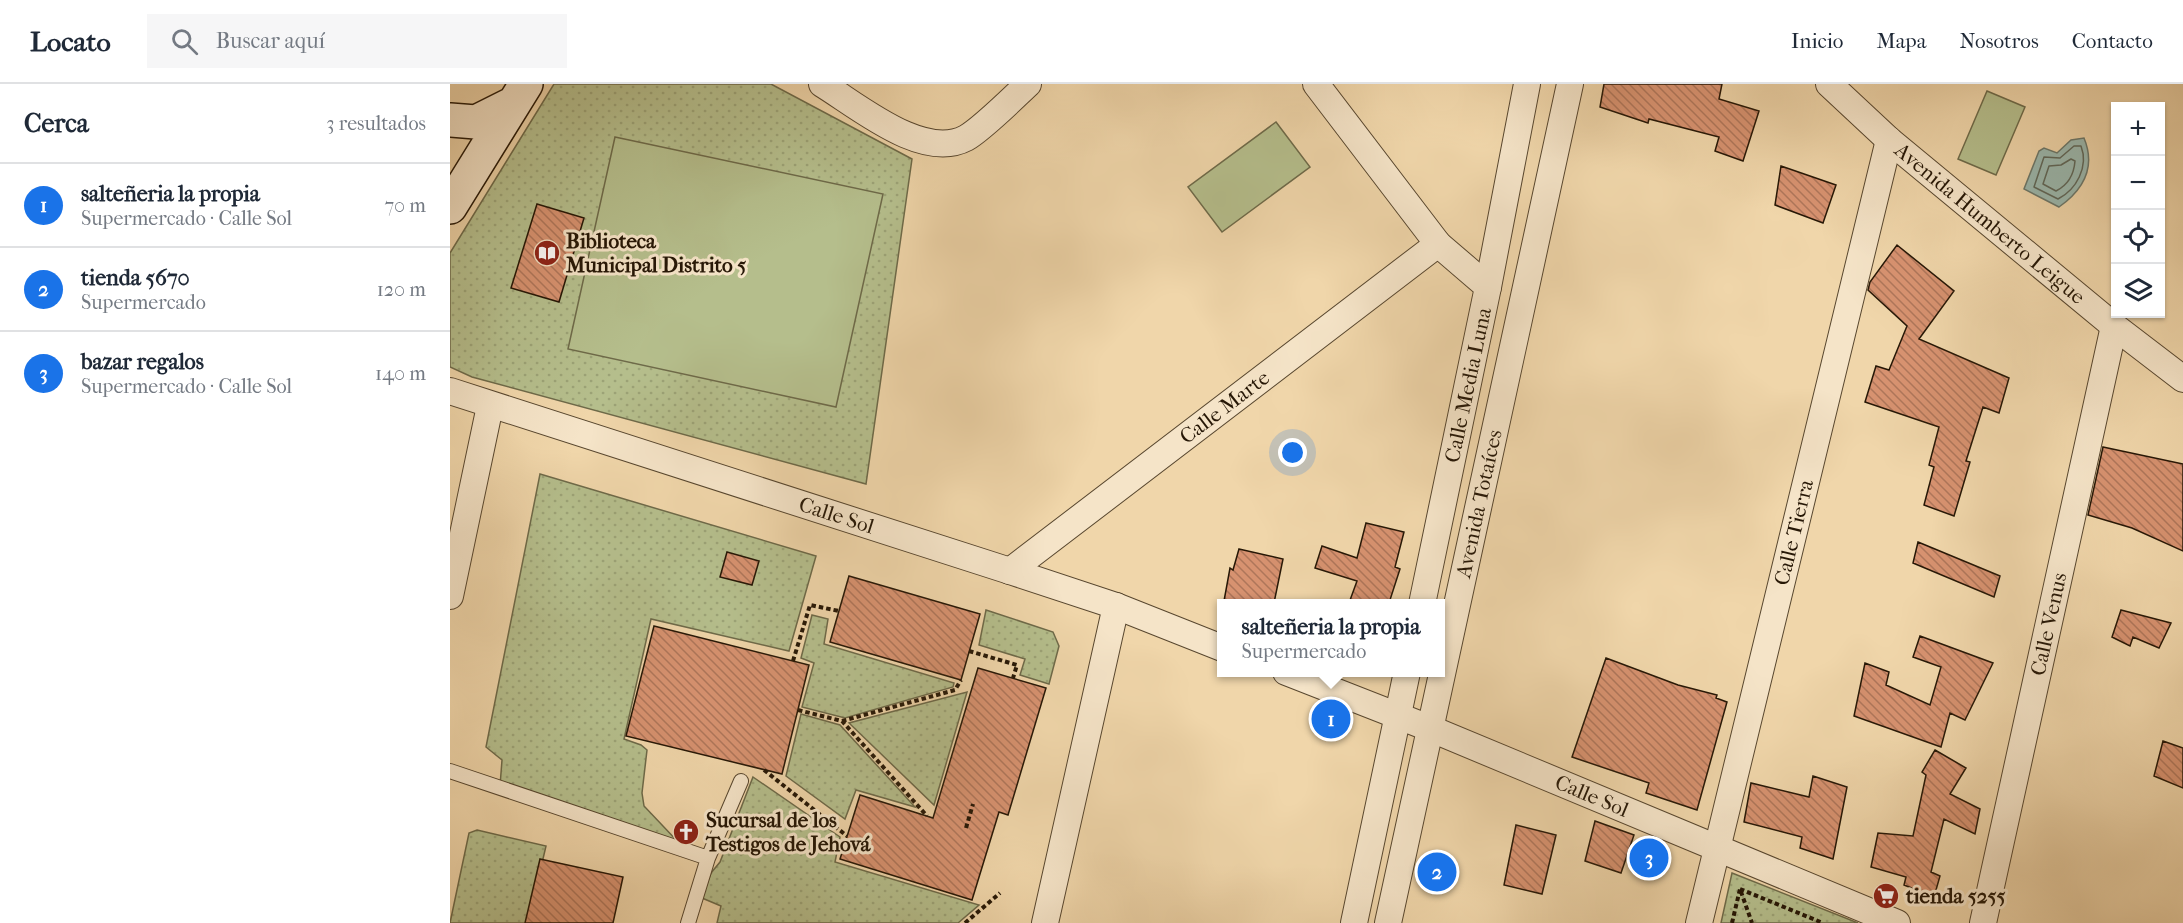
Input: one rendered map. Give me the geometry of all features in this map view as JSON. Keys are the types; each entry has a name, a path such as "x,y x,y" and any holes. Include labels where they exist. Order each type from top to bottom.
{"main road":[{"path":"450,120 476,122 520,93"},
{"path":"450,207 520,93"}],"street":[{"path":"822,84 911,138 938,145 966,138 1028,84"},
{"name":"Calle Media Luna","path":"1316,84 1438,244 1488,287 1423,599"},
{"path":"1488,287 1527,84"},
{"name":"Avenida Totaíces","path":"1445,655 1570,84"},
{"name":"Avenida Humberto Leigue","path":"1829,84 1889,140 2114,326 2183,379"},
{"name":"Calle Tierra","path":"1699,923 1715,847 1889,140"},
{"name":"Calle Marte","path":"1010,571 1438,244"},
{"name":"Calle Venus","path":"1983,923 2114,326"},
{"name":"Calle Sol","path":"450,391 490,406 1116,606 1217,646"},
{"path":"450,596 490,406"},
{"path":"1045,923 1116,606"},
{"name":"Calle Sol","path":"1299,677 1429,728 1897,923"},
{"path":"1354,923 1406,677"},
{"name":"Avenida Totaíces","path":"1388,923 1440,677"}],"lane":[{"path":"450,771 708,858"},
{"path":"688,923 708,858 741,781"}],"path":[{"path":"793,661 810,605 839,611"},
{"path":"969,651 1017,665 1014,678"},
{"path":"798,710 842,721 956,690 961,680"},
{"path":"842,721 927,816"},
{"path":"764,770 847,836"},
{"path":"966,828 973,804"},
{"path":"1732,923 1740,889"},
{"path":"1740,889 1752,923"},
{"path":"1740,889 1823,923"},
{"path":"965,923 1000,893"}],"green space":[{"path":"554,84 771,84 912,159 866,484 472,377 450,367 450,253"},
{"path":"1987,91 2025,107 1996,175 1958,159"},
{"path":"1276,122 1310,167 1222,232 1188,187"},
{"path":"615,137 883,194 836,407 568,349"},
{"path":"540,474 816,556 789,651 651,619 624,739 641,745 647,750 642,793 644,806 680,844 500,786 502,760 486,747"},
{"path":"986,610 1053,632 1059,646 1049,684 1020,675 1025,659 979,645"},
{"path":"812,615 828,619 824,644 954,683 953,687 845,718 802,707 814,663 801,658"},
{"path":"967,692 934,805 849,723"},
{"path":"801,714 840,725 915,807 856,790 845,819 786,776"},
{"path":"753,777 840,837 835,862 979,905 958,923 717,923 721,906 702,898 711,873 720,862"},
{"path":"477,830 546,846 528,923 450,923 469,833"},
{"path":"1732,873 1858,923 1721,923"}],"water":[{"path":"2084,138 2089,159 2085,177 2075,193 2059,207 2024,189 2039,151 2044,148 2057,153 2071,140"}],"building":[{"path":"1604,84 1722,84 1719,99 1759,111 1743,161 1715,151 1719,137 1649,119 1648,123 1600,107"},
{"path":"1781,166 1836,185 1823,223 1775,205"},
{"name":"Biblioteca Municipal Distrito 5","path":"537,204 584,218 559,302 511,288"},
{"path":"1897,245 1954,291 1919,339 2009,378 1999,413 1983,407 1966,461 1970,462 1954,516 1924,505 1934,467 1929,465 1939,427 1865,402 1876,366 1889,370 1907,326 1868,290 1870,282"},
{"path":"2103,447 2183,464 2183,551 2132,528 2088,515"},
{"path":"1366,523 1404,532 1395,567 1400,569 1390,599 1350,599 1357,581 1315,568 1322,546 1357,558"},
{"path":"1918,542 2000,576 1994,597 1913,563"},
{"path":"1239,549 1283,559 1275,599 1224,599 1230,568 1233,570"},
{"path":"727,552 759,561 752,585 720,577"},
{"path":"849,576 980,614 961,680 830,642"},
{"path":"2121,610 2171,623 2159,648 2133,637 2130,646 2112,637"},
{"path":"654,626 809,665 782,774 626,736"},
{"path":"1920,636 1993,663 1965,720 1950,713 1941,747 1854,716 1865,663 1889,672 1886,685 1930,705 1941,667 1913,657"},
{"path":"1606,658 1678,685 1717,695 1716,698 1727,702 1697,810 1646,793 1649,783 1572,757"},
{"path":"978,668 1046,688 1008,815 999,812 972,900 840,859 860,795 933,818"},
{"path":"2163,741 2183,748 2183,788 2154,776"},
{"path":"1935,750 1966,768 1950,794 1980,809 1975,834 1944,819 1931,872 1940,876 1934,897 1904,885 1906,877 1871,867 1878,833 1913,836 1926,775 1922,772"},
{"path":"1813,776 1847,787 1833,859 1800,848 1802,837 1744,822 1751,783 1809,797"},
{"path":"1595,821 1634,835 1621,873 1585,861"},
{"path":"1516,825 1556,835 1542,894 1504,885"},
{"path":"540,859 623,877 613,923 525,923"}],"place":[{"name":"Biblioteca Municipal Distrito 5","path":"547,253"},
{"name":"salteñeria la propia","path":"1331,719"},
{"name":"Sucursal de los Testigos de Jehová","path":"686,832"},
{"name":"bazar regalos","path":"1649,858"},
{"name":"tienda 5670","path":"1437,872"},
{"name":"tienda 5255","path":"1886,896"}]}
